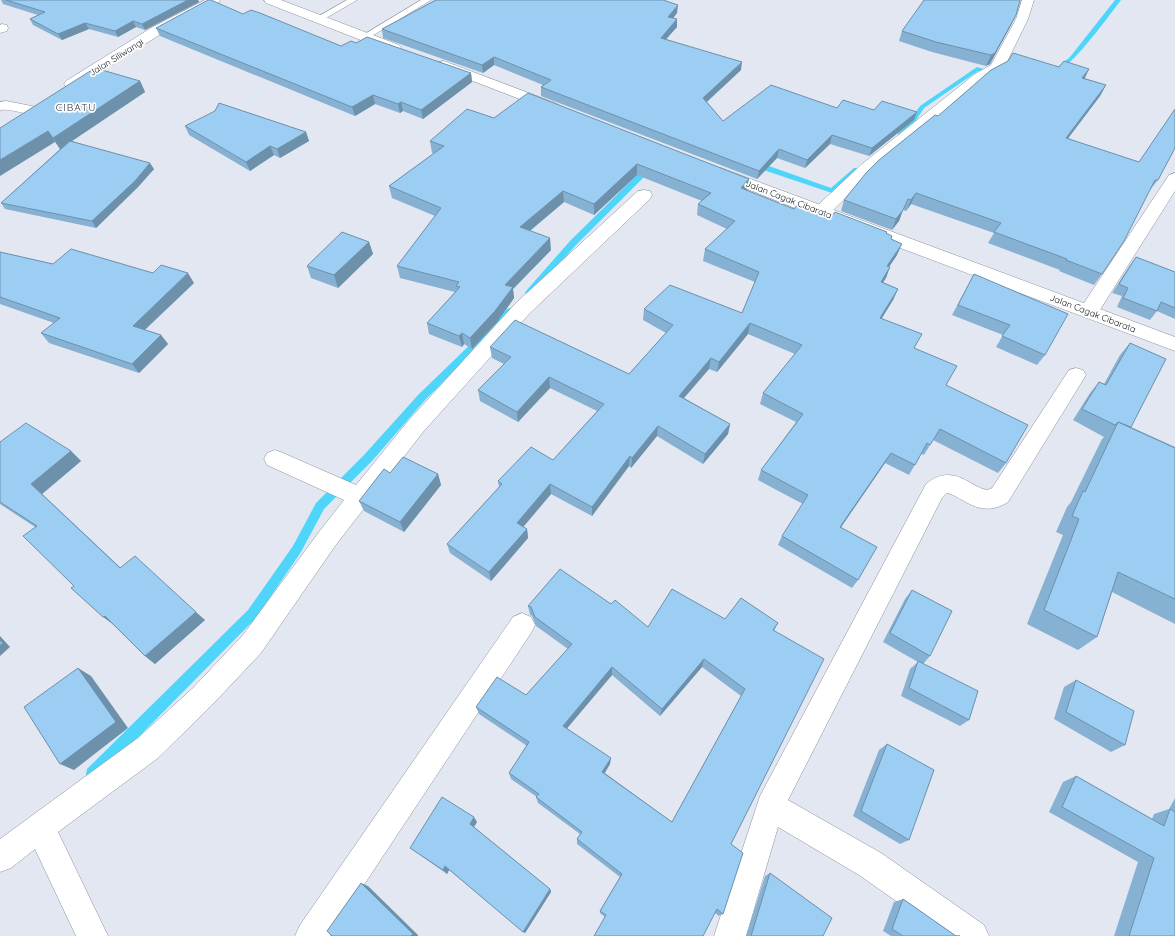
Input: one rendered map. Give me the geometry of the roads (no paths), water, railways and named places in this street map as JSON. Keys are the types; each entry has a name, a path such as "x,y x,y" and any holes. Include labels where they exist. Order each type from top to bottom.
{"main road":[{"name":"Jalan Siliwangi","path":"63,90 156,31 214,0"},
{"path":"272,0 408,53"},
{"path":"821,212 868,167 980,77 997,68 1022,19 1028,0"},
{"path":"430,60 568,113"},
{"path":"19,118 44,102"},
{"path":"0,106 6,105 32,110"},
{"name":"Jalan Cagak Cibarata","path":"709,168 821,212 1175,344"},
{"path":"1089,311 1175,178"},
{"path":"0,857 148,748 202,697 252,644 327,539 416,426 522,309 644,195"},
{"path":"730,936 770,806 936,488 942,484 956,485 984,500 992,500 996,498 1004,488 1076,375"},
{"path":"275,459 360,497"},
{"path":"311,936 522,625"},
{"path":"770,806 870,864 972,936"},
{"path":"41,828 92,936"}],"lane":[{"path":"318,19 353,0"},
{"path":"364,37 427,0"}],"waterway":[{"path":"1057,70 1072,58 1118,0"},
{"path":"900,134 909,127 922,107 977,69 994,73"},
{"path":"755,164 832,191 857,170"},
{"path":"529,293 573,243 649,168"},
{"path":"92,774 252,614 297,549 320,506 368,458 422,397 510,311"}],"district":[{"name":"CIBATU","path":"76,107"}]}
